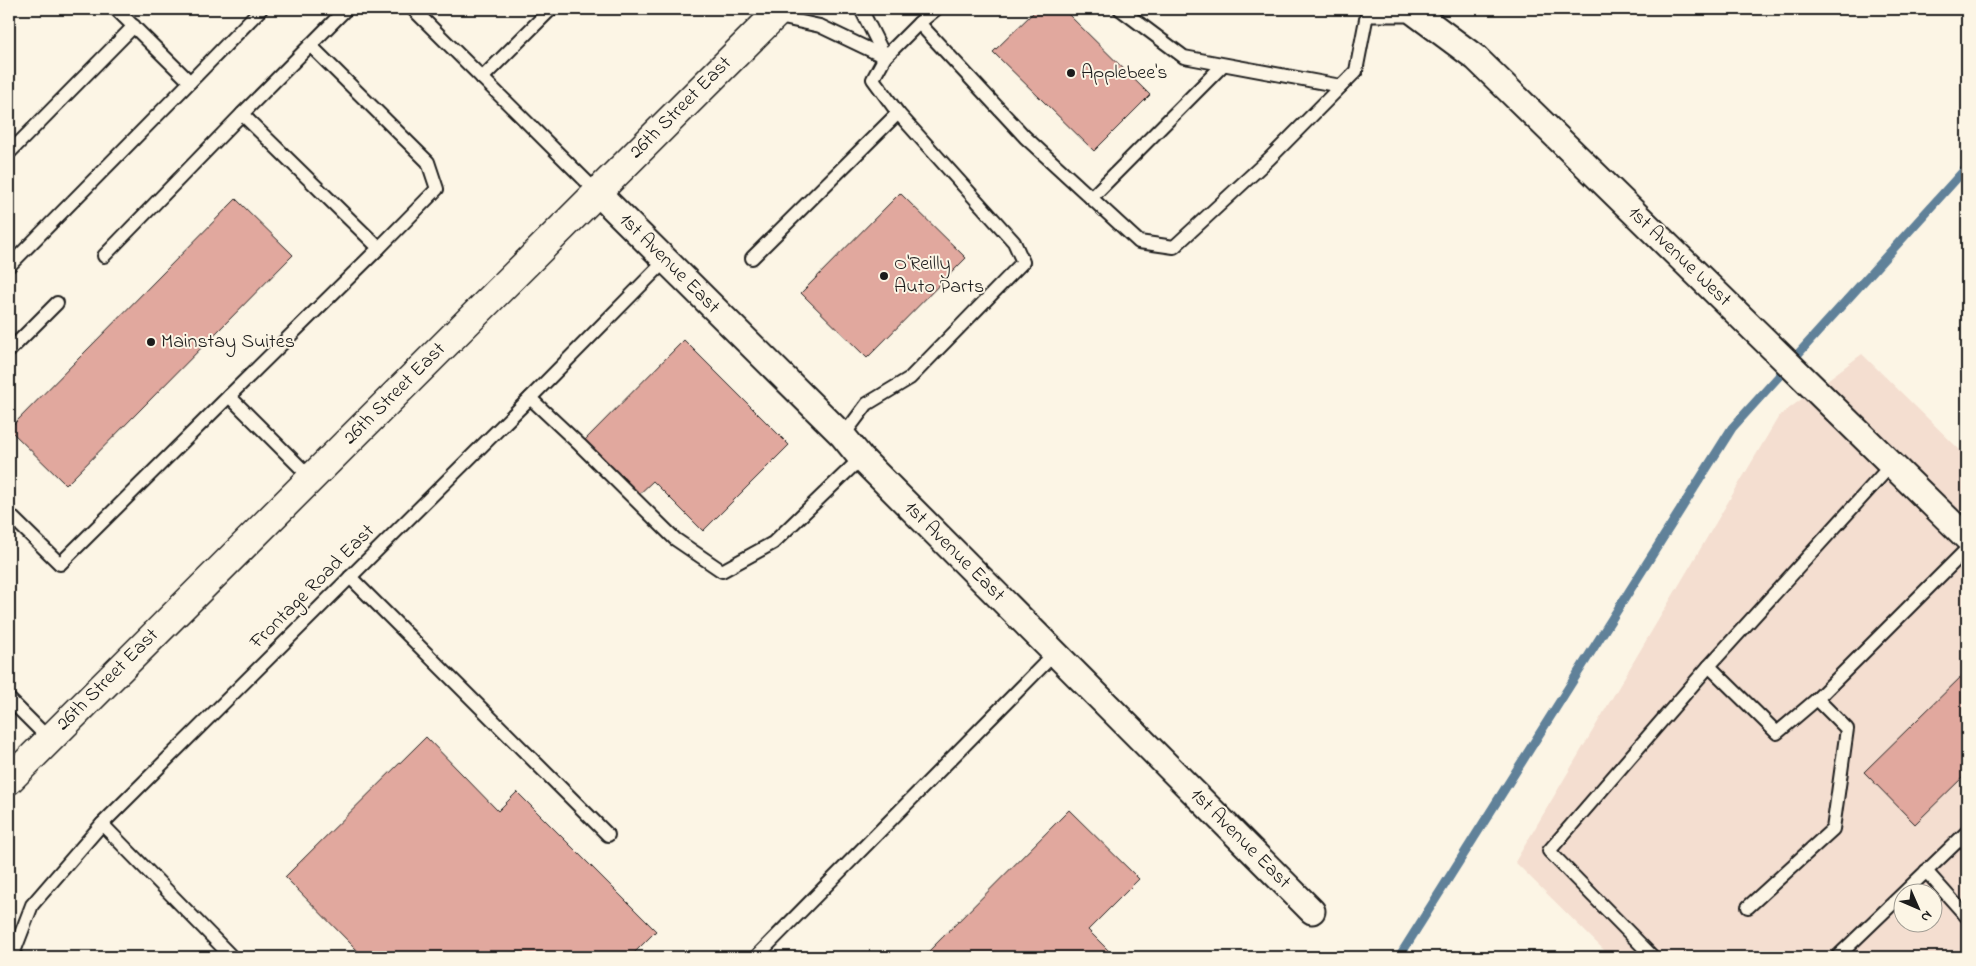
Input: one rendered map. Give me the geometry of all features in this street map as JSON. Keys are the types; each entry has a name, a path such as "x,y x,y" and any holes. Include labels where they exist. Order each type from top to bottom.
{"main road":[{"name":"26th Street East","path":"9,780 778,12"}],"street":[{"name":"1st Avenue West","path":"1373,9 1410,9 1476,58 1967,538"},
{"name":"1st Avenue East","path":"597,192 843,436 861,458 1312,911"}],"lane":[{"path":"116,9 190,82"},
{"path":"104,256 346,9"},
{"path":"413,9 597,192"},
{"path":"482,78 551,9"},
{"path":"861,9 885,57"},
{"path":"843,436 867,404 910,378 1023,262 1014,242 898,113 873,79 885,57 936,9"},
{"path":"1120,9 1184,57 1341,86"},
{"path":"919,23 1026,137 1139,242 1174,247 1269,159 1356,71 1368,9"},
{"path":"9,266 190,82 253,11"},
{"path":"778,12 820,26 885,57"},
{"path":"9,153 134,26"},
{"path":"9,514 60,564 437,189 428,162 310,45"},
{"path":"1092,198 1223,65"},
{"path":"752,258 898,113"},
{"path":"242,114 379,248"},
{"name":"Frontage Road East","path":"12,957 32,905 102,824 665,261"},
{"path":"9,351 57,303"},
{"path":"229,396 311,478"},
{"path":"530,398 675,539 722,571 773,543 861,458"},
{"path":"1652,957 1549,851 1709,666 1892,464"},
{"path":"1709,666 1778,733 1817,698 1967,550"},
{"path":"350,577 608,834"},
{"path":"756,957 1055,653"},
{"path":"1748,907 1833,829 1847,728 1817,698"},
{"path":"9,699 49,739"},
{"path":"102,824 232,957"},
{"path":"1837,957 1967,832"},
{"path":"1926,872 1967,917"}],"shaded area":[{"path":"1862,354 1967,457 1967,957 1611,957 1515,862 1779,416"}],"building":[{"name":"Applebee's","path":"1037,9 1063,9 1150,95 1094,151 993,52"},
{"name":"O'Reilly Auto Parts","path":"900,193 966,258 867,358 801,293"},
{"name":"Mainstay Suites","path":"236,199 293,255 66,485 9,429"},
{"path":"684,340 789,445 703,531 653,481 634,499 580,445"},
{"path":"1967,671 1967,773 1915,824 1864,772"},
{"path":"426,737 498,811 517,792 656,931 630,957 352,957 358,951 285,877"},
{"path":"1069,810 1139,879 1088,930 1115,957 923,957"}],"waterway":[{"path":"1798,354 1967,167"},
{"path":"1399,957 1732,428 1780,375"}],"place":[{"name":"Applebee's","path":"1071,73"},
{"name":"O'Reilly Auto Parts","path":"884,276"},
{"name":"Mainstay Suites","path":"151,342"}]}
